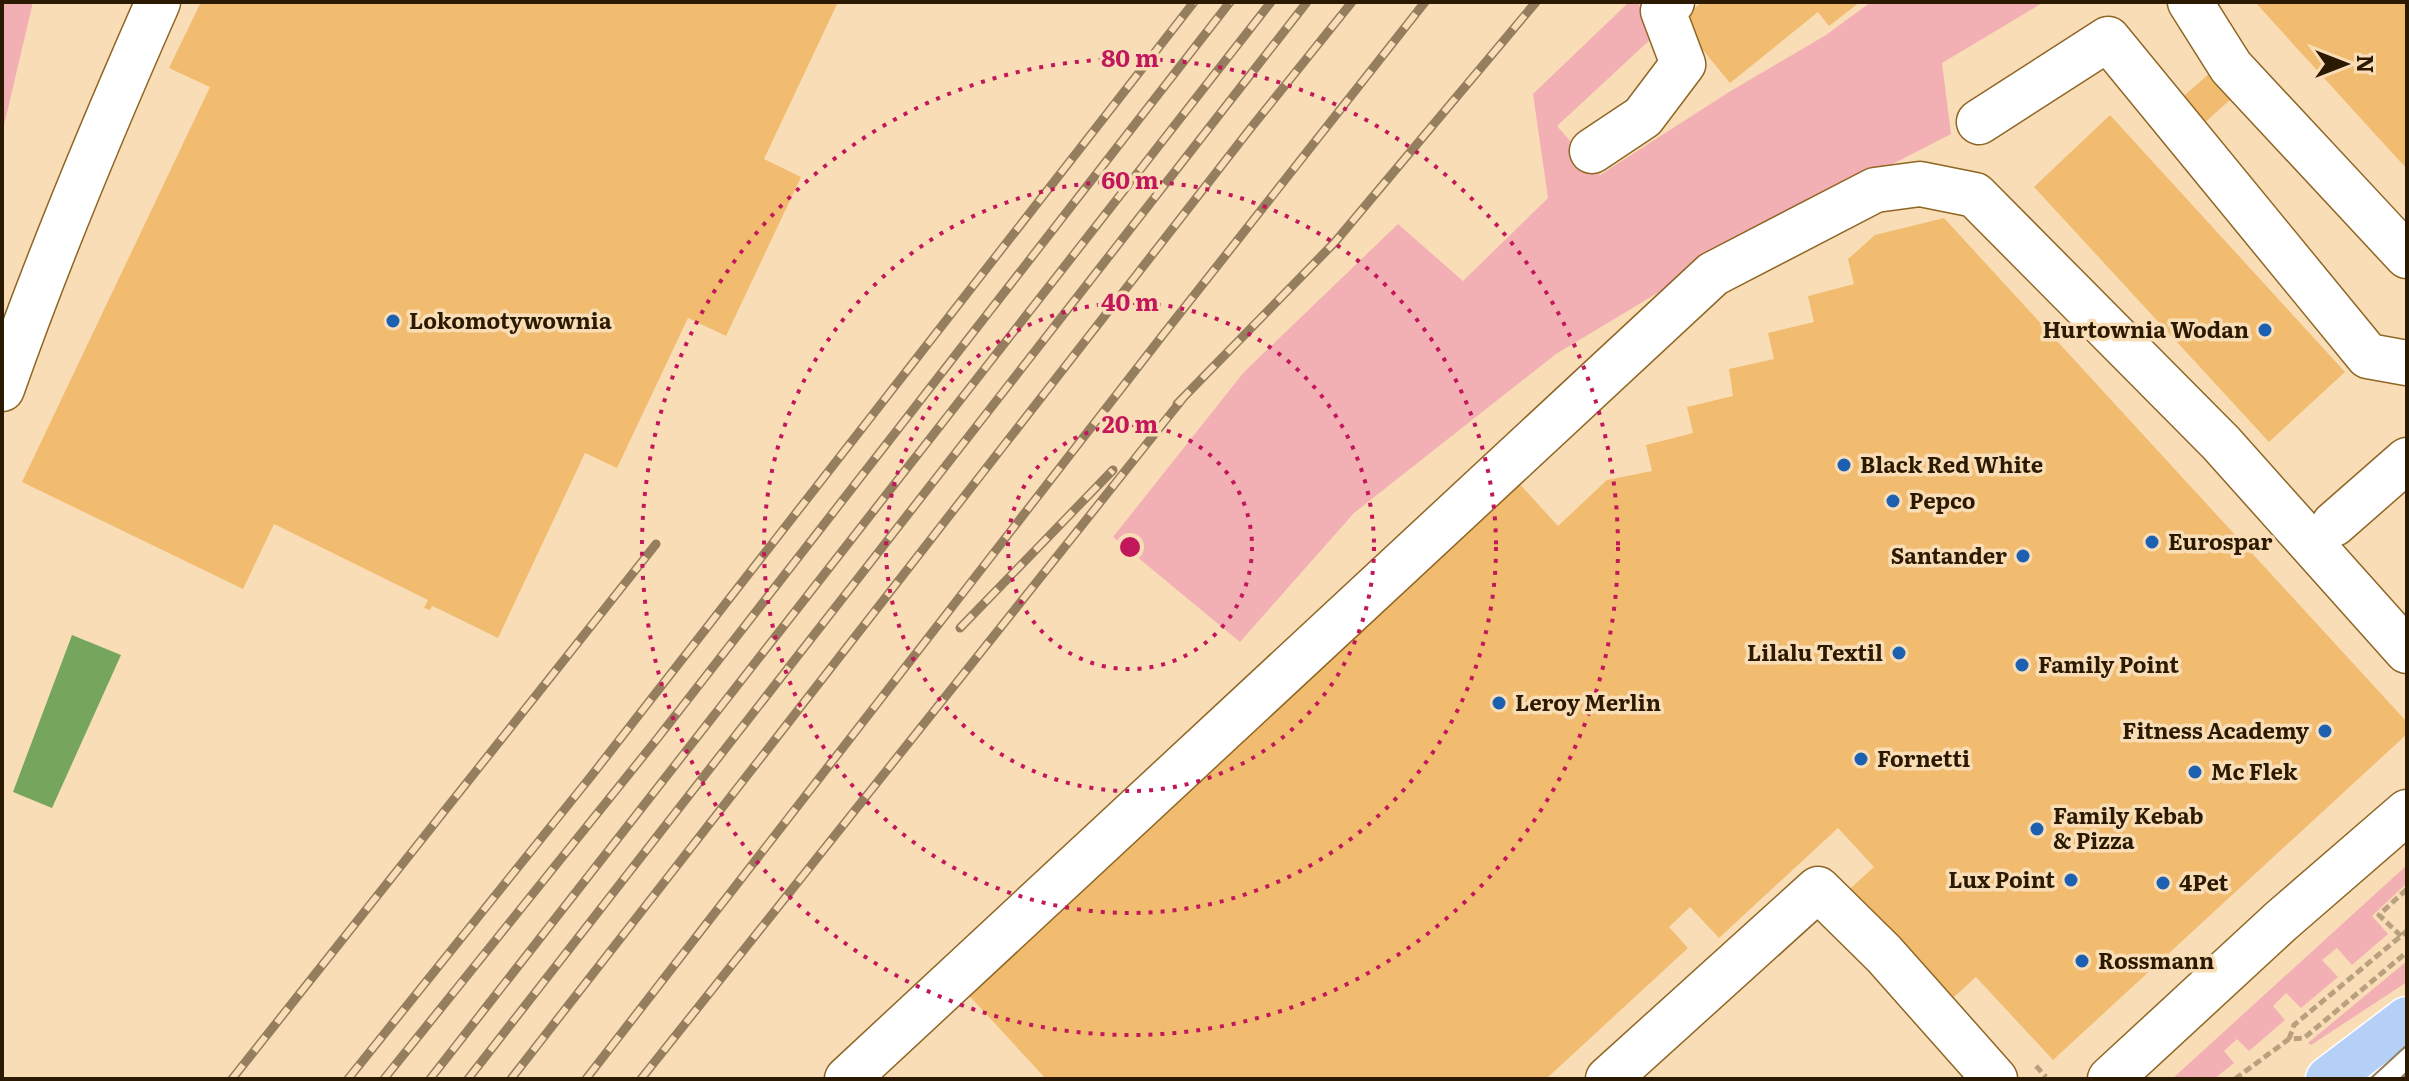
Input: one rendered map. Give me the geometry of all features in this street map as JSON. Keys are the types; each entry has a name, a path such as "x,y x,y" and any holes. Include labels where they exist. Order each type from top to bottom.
{"main road":[{"path":"2328,1079 2407,1019"}],"lane":[{"path":"2,389 105,121 158,2"},
{"path":"1592,151 1643,117 1683,64 1663,11 1672,2"},
{"path":"2190,2 2231,67 2407,256"},
{"path":"1979,122 2108,39 2368,356 2407,363"},
{"path":"847,1079 1713,274 1875,190 1920,184 1975,195 2221,443 2407,651"},
{"path":"2334,524 2407,460"},
{"path":"2110,1079 2281,921 2407,812"},
{"path":"1608,1079 1818,889 1884,954 1995,1079"},
{"path":"2370,1079 2407,1043"}],"path":[{"path":"2401,936 2379,915 2407,889"},
{"path":"2289,1039 2294,1025 2407,931"},
{"path":"2235,1079 2289,1039 2304,1038 2407,952"}],"shaded area":[{"path":"2,2 33,2 2,134"},
{"path":"1629,2 1638,2 1653,37 1557,126 1600,175 1729,92 1826,35 1871,2 2044,2 1942,63 1951,134 1749,238 1556,354 1354,513 1240,642 1113,537 1244,372 1398,224 1463,281 1548,198 1533,94"},
{"path":"72,635 121,655 52,808 13,792"},
{"path":"2407,865 2407,883 2372,916 2388,934 2352,965 2337,948 2322,960 2338,977 2301,1008 2286,993 2273,1006 2285,1020 2249,1051 2237,1039 2224,1051 2234,1063 2214,1079 2172,1079"},
{"path":"2407,961 2407,982 2311,1045 2308,1043"}],"building":[{"name":"Lokomotywownia","path":"201,2 838,2 764,159 801,177 726,336 688,318 617,468 585,453 498,638 432,606 430,610 424,608 428,600 274,524 243,589 22,482 210,87 169,68"},
{"path":"1702,2 1860,2 1829,26 1818,12 1730,83 1679,21"},
{"path":"2255,2 2407,2 2407,169 2374,133"},
{"path":"2210,73 2232,98 2201,126 2178,101"},
{"path":"2110,115 2345,372 2269,442 2034,187"},
{"path":"1944,218 2407,722 2407,734 2053,1060 1976,977 1944,1006 1843,895 1874,867 1838,828 1719,938 1690,907 1669,927 1688,948 1546,1079 1046,1079 964,990 1517,481 1558,526 1607,480 1652,471 1646,445 1693,433 1687,407 1733,396 1729,369 1774,359 1768,333 1814,322 1808,296 1854,284 1848,259 1875,235"}],"tram line":[{"path":"2370,1079 2407,1045"},
{"path":"2400,1079 2407,1072"}],"railway":[{"path":"348,1079 592,775 1194,2"},
{"path":"384,1079 657,739 1230,2"},
{"path":"430,1079 1271,2"},
{"path":"468,1079 1307,2"},
{"path":"511,1079 1352,2"},
{"path":"586,1079 1425,2"},
{"path":"1177,404 1335,242 1536,2"},
{"path":"641,1079 1184,397"},
{"path":"960,628 1113,470"},
{"path":"232,1079 656,544"}],"place":[{"name":"Lokomotywownia","path":"393,321"},
{"name":"Hurtownia Wodan","path":"2265,330"},
{"name":"Black Red White","path":"1844,465"},
{"name":"Pepco","path":"1893,501"},
{"name":"Eurospar","path":"2152,542"},
{"name":"Santander","path":"2023,556"},
{"name":"Lilalu Textil","path":"1899,653"},
{"name":"Family Point","path":"2022,665"},
{"name":"Leroy Merlin","path":"1499,703"},
{"name":"Fitness Academy","path":"2325,731"},
{"name":"Fornetti","path":"1861,759"},
{"name":"Mc Flek","path":"2195,772"},
{"name":"Family Kebab & Pizza","path":"2037,829"},
{"name":"Lux Point","path":"2071,880"},
{"name":"4Pet","path":"2163,883"},
{"name":"Rossmann","path":"2082,961"}]}
